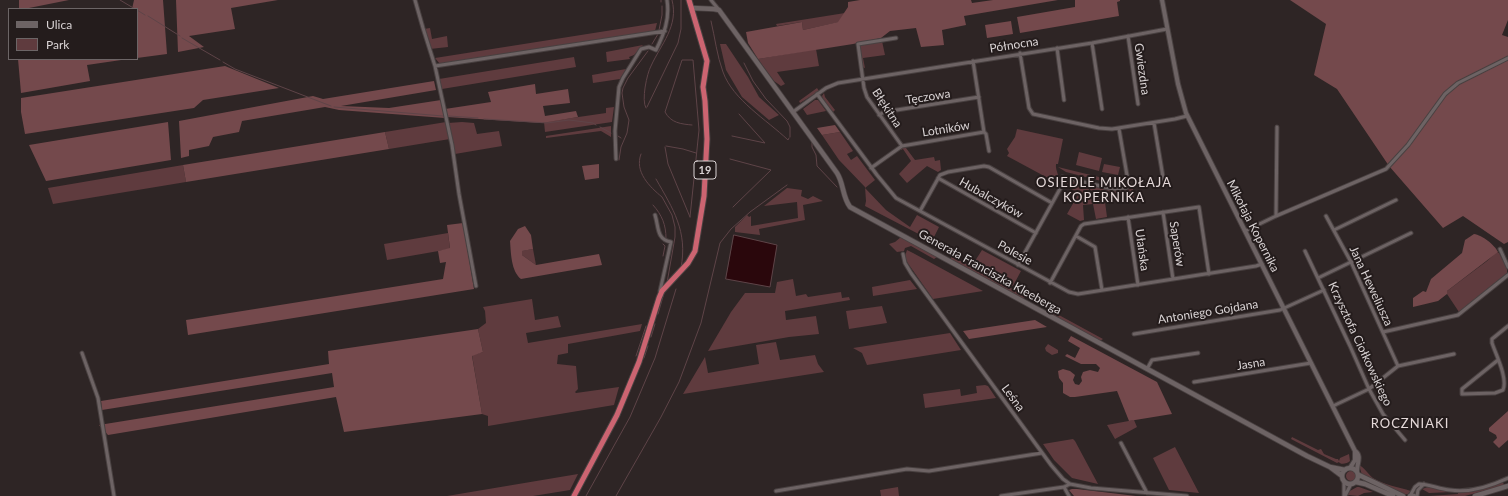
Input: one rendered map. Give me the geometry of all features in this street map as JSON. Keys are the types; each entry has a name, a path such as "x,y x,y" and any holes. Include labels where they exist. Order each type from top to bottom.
{"highway":[{"name":"19","path":"574,496 617,415 639,362 662,291 693,256 695,251 702,218 707,139 703,81 707,61 689,0"}],"main road":[{"path":"692,8 714,8 719,10"},
{"name":"Generała Franciszka Kleeberga","path":"719,10 840,177 843,194 850,206 1302,454 1330,466 1348,469"},
{"name":"Generała Franciszka Kleeberga","path":"1330,466 1342,476"},
{"path":"1393,496 1365,484 1356,482 1351,484 1344,481 1342,476 1348,469 1403,496"},
{"path":"1356,482 1358,473"},
{"path":"1475,496 1508,486"}],"street":[{"path":"415,0 435,66 452,145 459,194 476,286"},
{"path":"616,159 615,131 619,87 623,78 642,49 649,47 656,50 665,31 668,14 667,0"},
{"name":"Generała Franciszka Kleeberga","path":"711,0 719,10"},
{"name":"Mikołaja Kopernika","path":"1162,0 1180,93 1187,116 1244,232 1262,264 1357,453 1359,458 1358,473"},
{"name":"Północna","path":"793,112 826,88 838,83 1167,29"},
{"path":"435,66 665,31"},
{"name":"Gwiezdna","path":"1128,36 1138,104"},
{"path":"863,79 858,44 896,38"},
{"path":"1092,42 1102,109"},
{"path":"1057,48 1064,100"},
{"path":"1020,53 1028,108 1033,114 1098,128 1119,129 1187,116"},
{"path":"1244,232 1276,216 1386,169 1408,145 1450,88 1508,58"},
{"name":"Lotników","path":"871,168 902,146 984,132 973,61"},
{"name":"Błękitna","path":"863,79 867,98 902,146"},
{"name":"Polesie","path":"817,94 889,192 896,198 1050,283 1074,294 1209,274 1262,264"},
{"name":"Tęczowa","path":"879,114 979,97"},
{"path":"1154,123 1164,183"},
{"path":"1276,216 1277,127"},
{"path":"1018,265 1052,203 1064,177 1113,190 1124,189 1127,186 1128,181 1119,129"},
{"path":"984,132 986,134 989,151"},
{"path":"920,211 940,175 948,172 988,166 1052,203"},
{"name":"Hubalczyków","path":"938,178 1036,233"},
{"path":"1334,230 1396,200"},
{"path":"1050,283 1081,226 1087,223 1199,207 1209,274"},
{"name":"Saperów","path":"1163,212 1173,279"},
{"path":"655,215 661,238 665,241 671,242 659,298"},
{"name":"Jana Heweliusza","path":"1326,216 1351,262 1398,366"},
{"name":"Ułańska","path":"1128,217 1138,284"},
{"path":"1318,278 1411,233"},
{"path":"1076,236 1095,247 1102,290"},
{"path":"1500,249 1508,267"},
{"name":"Krzysztofa Ciołkowskiego","path":"1305,251 1369,389 1383,414 1405,440"},
{"name":"Leśna","path":"903,254 905,263 911,273 1056,472 1070,484"},
{"path":"1383,332 1458,315 1508,275"},
{"name":"Antoniego Gojdana","path":"1134,334 1284,308 1324,290"},
{"path":"1498,360 1462,389 1462,394 1495,393 1504,390 1504,375 1492,343 1492,339 1508,326"},
{"path":"82,353 98,398 114,496"},
{"path":"1147,369 1152,360 1198,353"},
{"path":"1333,406 1369,389 1398,366 1454,354"},
{"name":"Jasna","path":"1194,382 1311,363"},
{"path":"1121,443 1147,493"},
{"path":"1348,469 1355,460 1355,451"},
{"path":"776,491 899,470 907,469 929,471 1042,453"},
{"path":"1410,496 1419,484 1461,491 1490,485 1508,478"},
{"path":"1344,481 1344,496"},
{"path":"1001,496 1064,487 1070,484 1090,488 1187,496"},
{"path":"1344,496 1351,484"},
{"path":"1417,496 1419,489 1424,484"},
{"path":"1064,487 1069,496"}],"green space":[{"path":"845,13 839,22 803,30 802,22 777,26 776,24"},
{"path":"657,23 655,31 440,64 435,58"},
{"path":"430,28 432,39 447,36 448,47 430,49 424,29"},
{"path":"882,41 885,55 863,58 865,68 862,67 860,46"},
{"path":"720,44 726,44 748,77 759,97 779,115 769,120 742,97 726,70"},
{"path":"643,45 634,55 629,57 630,59 607,62 606,52"},
{"path":"816,49 819,66 777,72 785,84 781,86 774,81 758,59"},
{"path":"574,57 576,67 442,89 439,79"},
{"path":"626,69 620,79 593,83 592,75"},
{"path":"817,88 819,91 800,103 799,101"},
{"path":"824,93 825,97 835,110 833,112 823,99 822,96"},
{"path":"815,100 818,100 826,111 807,115 803,109"},
{"path":"614,107 612,122 545,132 544,122 606,113 606,108"},
{"path":"446,122 450,139 389,149 385,132"},
{"path":"448,123 474,123 477,134 499,131 502,146 455,154"},
{"path":"611,126 611,137 601,131 546,138 546,136"},
{"path":"1017,129 1063,139 1058,164 1056,164 1059,184 1007,156 1009,153 1007,149 1015,137"},
{"path":"840,132 853,151 847,154 851,160 857,156 875,180 865,188 839,160 822,135"},
{"path":"906,146 915,160 934,157 935,161 940,160 941,170 938,172 927,166 907,183 899,174 911,161 903,149 901,150 900,148"},
{"path":"1079,152 1102,158 1099,171 1076,165"},
{"path":"1104,164 1120,167 1118,175 1102,172"},
{"path":"183,165 186,182 53,204 48,188"},
{"path":"1058,167 1115,182 1113,184 1066,172"},
{"path":"1068,180 1090,185 1088,193 1101,196 1101,193 1090,190 1091,185 1113,191 1133,189 1134,198 1126,199 1126,196 1115,197 1115,200 1105,202 1107,217 1096,219 1093,204 1083,205 1084,220 1080,221 1067,214 1079,193 1066,186"},
{"path":"787,188 802,190 801,196 808,199 813,196 823,201 803,205 805,220 759,229 760,235 735,232 735,227 747,215 749,217 751,216 751,226 798,218 797,202 764,206"},
{"path":"865,188 886,210 910,227 917,215 939,227 932,241 865,206"},
{"path":"448,233 450,249 387,260 384,244"},
{"path":"901,237 937,257 934,259 911,246 905,248 904,251 897,252 889,244 895,242"},
{"path":"533,249 536,265 522,255 521,251"},
{"path":"907,250 983,291 933,299 907,262 905,256"},
{"path":"982,250 1021,271 1013,286 971,263 973,260 975,261"},
{"path":"1497,252 1507,268 1507,273 1459,312 1447,294 1447,291"},
{"path":"951,256 1026,296 1023,299 951,260"},
{"path":"793,279 796,296 806,294 808,297 841,292 842,298 849,297 850,300 785,311 786,320 816,316 819,334 789,337 708,351 731,312 745,293 775,293 777,282"},
{"path":"910,280 917,289 873,296 872,287"},
{"path":"532,299 535,320 558,316 561,327 526,333 528,343 642,324 640,331 568,344 568,353 558,355 557,364 576,366 578,389 575,392 576,393 619,387 614,405 488,426 488,416 482,414 472,355 483,352 478,329 486,323 485,311 483,307"},
{"path":"882,306 887,323 849,329 846,311"},
{"path":"1046,308 1103,339 1100,341 1060,320 1060,318 1046,312"},
{"path":"950,333 961,350 867,365 862,353 853,348"},
{"path":"776,342 780,360 815,355 818,364 824,372 683,394 705,357 708,373 759,364 756,345"},
{"path":"1048,344 1058,350 1058,353 1052,355 1046,351 1045,348"},
{"path":"976,386 988,386 996,398 925,408 923,394 960,389 961,396 977,393"},
{"path":"1134,420 1137,427 1115,439 1107,425"},
{"path":"1292,437 1318,450 1321,449 1324,454 1338,459 1339,461 1340,458 1349,454 1350,461 1344,464 1339,462 1337,463 1291,439"},
{"path":"1073,439 1098,484 1072,478 1054,460 1043,444"},
{"path":"1175,447 1199,493 1169,490 1153,458"},
{"path":"1359,465 1373,478 1411,491 1408,494 1403,495 1362,475"},
{"path":"1349,471 1353,471 1355,472 1355,480 1349,481 1346,478 1346,474"},
{"path":"578,474 570,490 533,496 447,496"},
{"path":"1502,482 1505,485 1465,496 1429,496 1458,494 1458,492 1469,491"},
{"path":"898,487 899,496 881,496 880,490"},
{"path":"1357,487 1373,492 1364,493 1358,496 1347,496 1348,492"},
{"path":"1428,487 1451,492 1429,493 1422,489"}],"shaded area":[{"path":"19,0 69,0 29,8 19,8"},
{"path":"134,0 163,0 167,54 138,58 138,8 132,8"},
{"path":"176,0 278,0 231,8 235,29 189,36 204,47 178,52"},
{"path":"860,0 971,0 972,3 993,0 1058,0 964,16 966,25 942,30 944,45 921,47 916,28 890,31 881,38 853,44 758,59 748,43 746,32 802,22 803,30 838,22 848,7 848,2"},
{"path":"1075,0 1120,0 1117,2 1119,16 1020,33 1017,17 1075,7"},
{"path":"1290,0 1508,0 1508,20 1502,35 1508,37 1508,242 1504,244 1463,216 1443,228 1389,166 1337,89 1314,75 1326,24"},
{"path":"1011,21 1013,34 987,38 985,25"},
{"path":"18,60 121,60 87,65 90,81 21,93"},
{"path":"225,66 279,88 203,100 194,108 25,134 21,112 21,98"},
{"path":"434,81 436,90 341,106 389,108 441,100 445,118 339,110 325,107 242,121 239,132 213,137 209,146 189,150 189,156 181,158 179,121 313,96 323,99"},
{"path":"535,84 536,94 568,89 570,103 543,106 545,116 576,111 578,117 542,123 447,117 445,109 491,102 488,92"},
{"path":"168,122 171,160 46,181 29,145"},
{"path":"835,125 840,132 822,135 817,128"},
{"path":"385,132 389,149 186,182 183,165"},
{"path":"599,164 599,178 585,180 582,166"},
{"path":"463,223 474,289 188,335 186,320 443,279 446,262 440,263 438,251 450,248 447,225"},
{"path":"525,226 531,235 533,249 522,251 522,255 536,265 599,254 602,265 521,279 513,267 510,241 518,229"},
{"path":"1474,234 1481,236 1488,241 1498,252 1447,291 1447,294 1438,301 1413,307 1413,298 1423,291 1426,292 1431,279 1462,253 1465,240"},
{"path":"734,235 777,245 770,287 726,279"},
{"path":"1035,320 1047,327 969,339 963,331"},
{"path":"478,329 483,352 472,356 482,414 344,432 336,397 108,435 99,425 334,387 332,373 102,410 101,401 329,364 328,351"},
{"path":"1071,336 1157,382 1172,414 1129,421 1117,391 1075,397 1070,397 1063,393 1063,383 1059,378 1058,371 1063,369 1070,371 1075,375 1073,380 1075,384 1079,385 1082,381 1081,377 1083,372 1090,370 1098,372 1100,368 1096,364 1081,364 1065,356 1067,354 1075,358 1080,348 1068,341"},
{"path":"1508,411 1508,440 1499,448 1493,442 1497,438 1496,435 1489,431 1489,428"},
{"path":"1072,489 1136,496 1074,496 1069,490"}],"waterway":[{"path":"120,0 133,8"},
{"path":"646,108 644,99 646,81 649,70 671,27 674,9 672,0"},
{"path":"647,107 678,43 681,29 681,0"},
{"path":"659,30 662,6"},
{"path":"138,11 145,15"},
{"path":"148,16 180,36"},
{"path":"711,21 719,60 723,72 734,92 742,101 788,140 789,138"},
{"path":"652,44 658,34"},
{"path":"182,38 220,60"},
{"path":"619,160 621,147 627,133 629,120 624,107 622,93 623,88 628,78 648,51"},
{"path":"690,217 699,130 693,60 682,60 665,112 673,121 692,125"},
{"path":"223,62 235,69 331,106"},
{"path":"744,63 753,81 766,99 787,121 790,127 790,137"},
{"path":"334,107 443,116"},
{"path":"732,136 765,143 739,114"},
{"path":"449,116 478,118"},
{"path":"484,119 547,123 569,120 593,123 596,125"},
{"path":"600,127 611,133"},
{"path":"812,141 817,166 837,187"},
{"path":"666,146 696,153"},
{"path":"665,147 668,164 690,217"},
{"path":"641,154 639,161 641,173 648,184 662,197 672,215 675,227 675,237 667,283"},
{"path":"730,159 771,170 733,207"},
{"path":"656,179 668,200 681,231 683,255 681,268"},
{"path":"616,496 679,382 701,323 720,243 731,229 750,212 787,185"},
{"path":"653,205 663,220 666,238"},
{"path":"663,244 665,246 663,256"},
{"path":"586,496 630,417 655,358 676,289"},
{"path":"658,314 664,293"},
{"path":"651,337 655,324"},
{"path":"636,356 646,326"},
{"path":"644,358 648,346"}],"district":[{"name":"OSIEDLE MIKOŁAJA KOPERNIKA","path":"1104,190"},
{"name":"ROCZNIAKI","path":"1410,424"}]}
